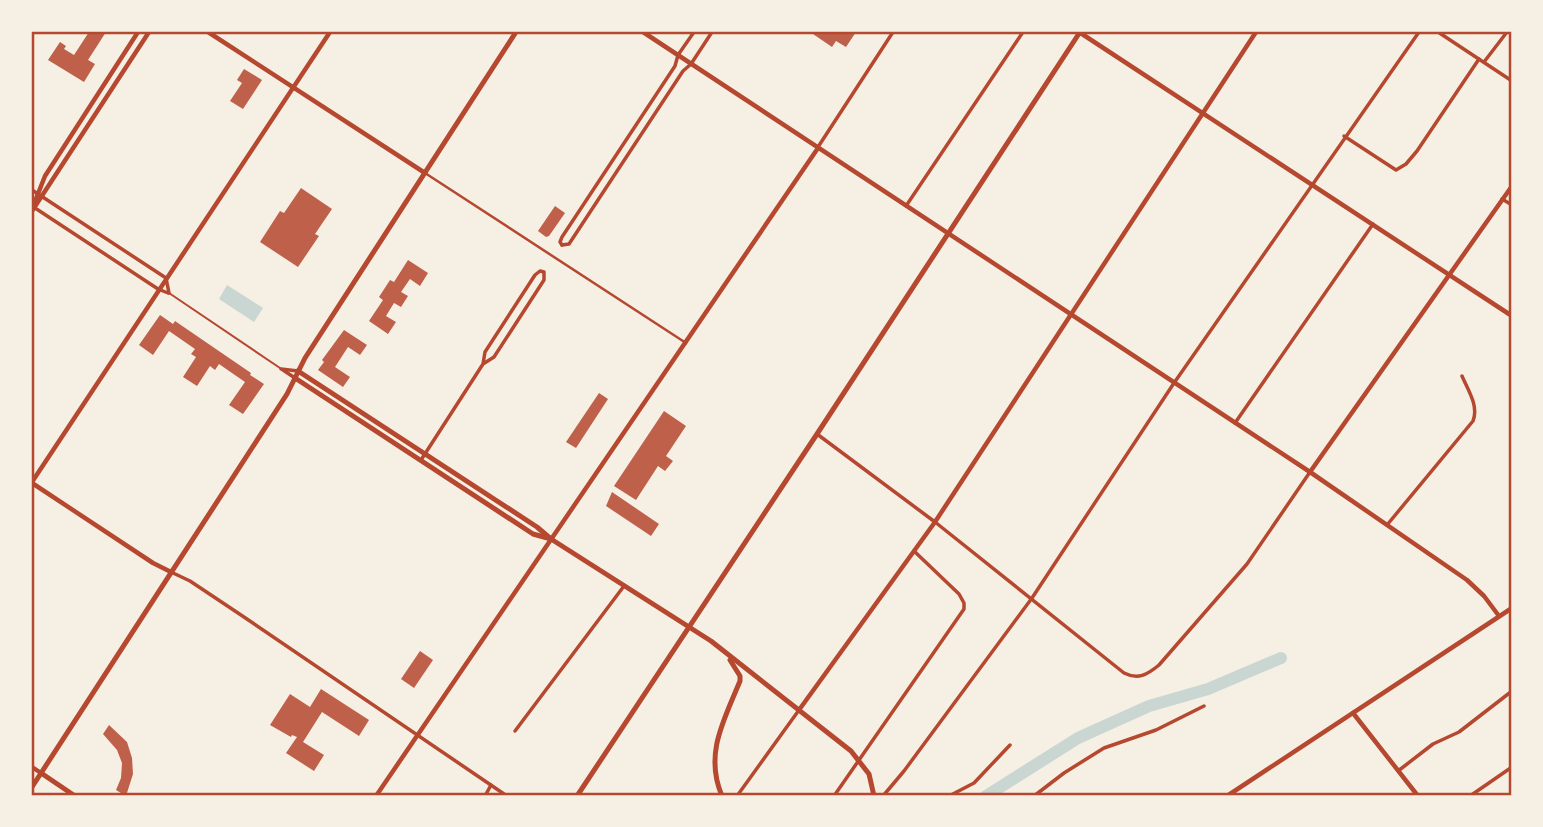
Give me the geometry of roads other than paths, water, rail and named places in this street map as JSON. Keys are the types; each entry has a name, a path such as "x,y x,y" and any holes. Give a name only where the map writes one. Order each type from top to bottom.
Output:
{"main road":[{"path":"32,787 287,394 305,358 516,32"},
{"path":"577,796 1080,32"},
{"path":"298,371 537,527 551,540 724,651 859,759 869,775 874,796"},
{"path":"295,378 533,534 551,540"},
{"path":"722,796 714,768 714,753 740,681 736,667 724,651"},
{"path":"740,681 755,677"},
{"path":"41,773 75,796"}],"street":[{"path":"138,32 45,176 32,208 158,289 169,293"},
{"path":"37,193 149,32"},
{"path":"208,32 686,343"},
{"path":"330,32 32,483 153,563 190,581 221,601 507,796"},
{"path":"643,32 1310,472 1467,579 1499,616"},
{"path":"694,32 561,239 562,245 569,244 682,71 691,64 712,32"},
{"path":"376,796 818,148 893,32"},
{"path":"906,206 1023,32"},
{"path":"1080,32 1511,316"},
{"path":"737,796 935,522 1256,32"},
{"path":"883,796 1032,598 1174,383 1419,32"},
{"path":"1438,32 1511,81"},
{"path":"1484,62 1507,32"},
{"path":"1344,136 1396,170 1406,164 1417,151 1479,59"},
{"path":"817,434 935,522 1124,673 1138,677 1151,672 1159,665 1247,564 1511,186"},
{"path":"594,189 602,194"},
{"path":"37,193 166,278 169,293"},
{"path":"1502,199 1511,205"},
{"path":"1236,423 1373,225"},
{"path":"421,460 483,364 485,352 535,275 540,271 544,272 544,280 494,357 483,364"},
{"path":"281,369 298,371"},
{"path":"281,369 295,378"},
{"path":"1387,525 1473,421 1474,404 1462,376"},
{"path":"834,796 964,609 959,594 914,551"},
{"path":"515,731 624,586"},
{"path":"1227,796 1511,608"},
{"path":"1398,771 1433,744 1459,732 1511,691"},
{"path":"1034,796 1104,748 1156,730 1204,706"},
{"path":"1353,713 1418,796"},
{"path":"949,796 974,783 1010,745"},
{"path":"32,767 41,773"},
{"path":"1470,796 1511,767"},
{"path":"485,796 491,785"}],"lane":[{"path":"169,293 281,369"}],"waterway":[{"path":"986,796 1078,738 1149,706 1208,689 1281,658"}]}
